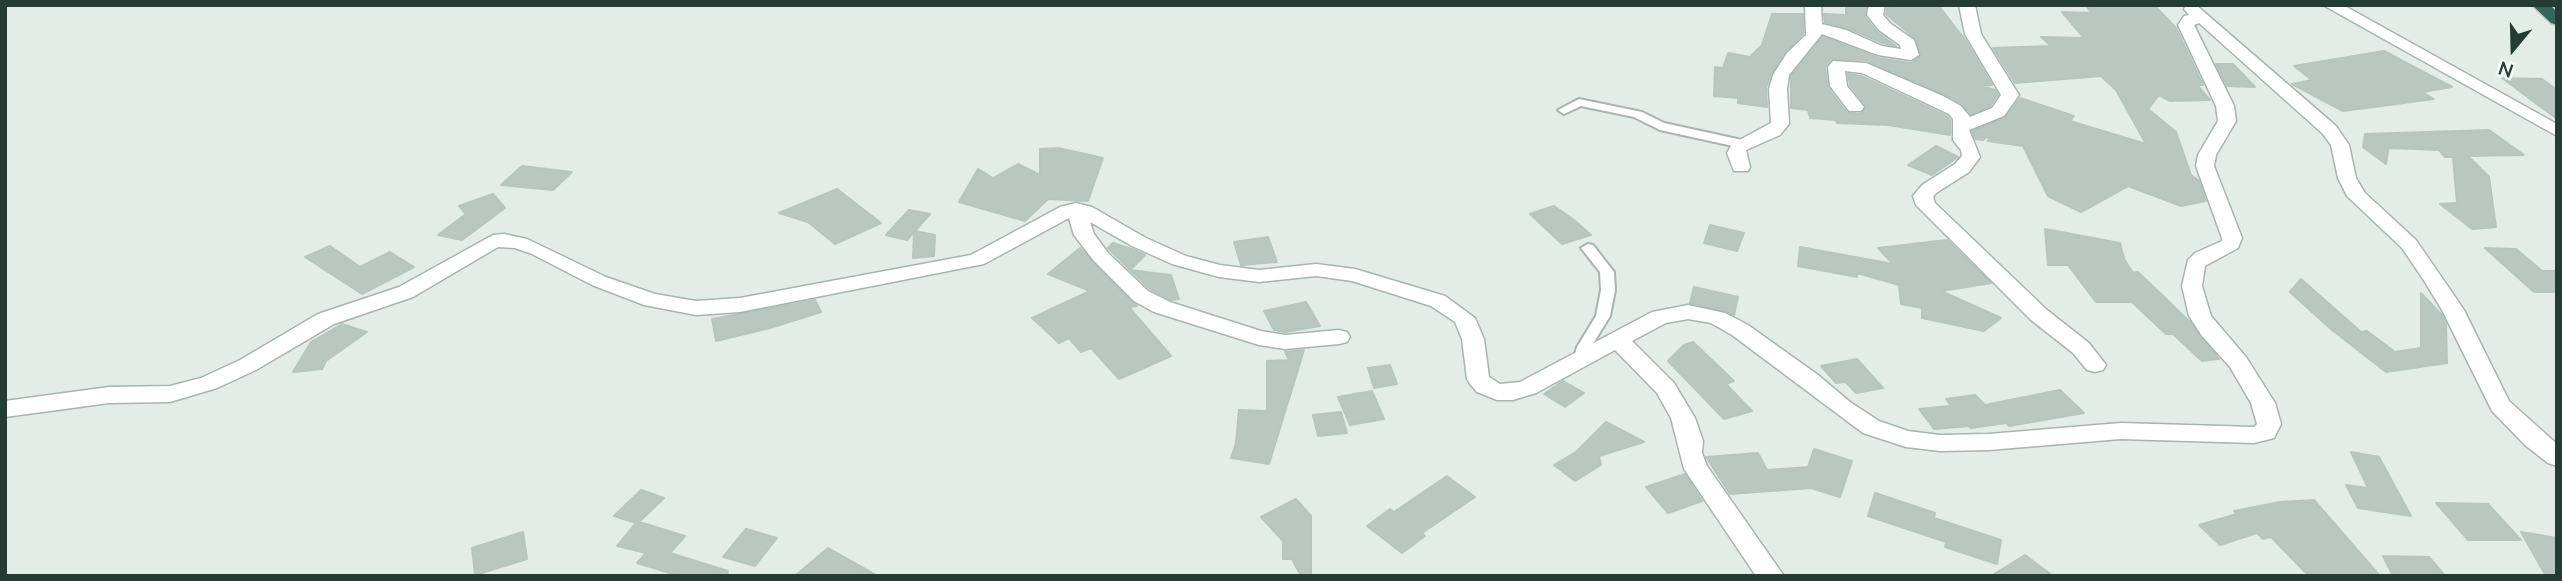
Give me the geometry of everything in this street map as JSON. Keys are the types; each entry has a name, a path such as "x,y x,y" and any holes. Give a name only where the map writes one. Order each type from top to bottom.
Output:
{"highway":[{"path":"2540,5 2557,20"}],"street":[{"path":"1741,167 1736,153 1742,144 1774,131 1780,124 1778,89 1781,75 1793,57 1814,36 1812,5"},
{"path":"1814,27 1840,33 1878,50 1911,55 1908,43 1885,27 1875,15 1877,5"},
{"path":"1963,126 1998,111 2010,95 1973,34 1967,5"},
{"path":"2331,5 2557,131"},
{"path":"5,410 109,395 170,394 209,383 248,365 326,319 407,292 493,241 520,243 599,281 651,300 696,308 740,305 977,260 1067,211 1076,209 1085,211 1139,242 1180,260 1219,271 1259,275 1316,270 1355,275 1438,301 1464,318 1473,339 1478,379 1485,387 1497,392 1528,388 1617,339 1672,313 1688,312 1717,318 1764,346 1842,408 1871,427 1906,439 1952,443 2120,431 2254,435 2266,432 2269,424 2263,402 2238,362 2200,316 2192,286 2195,264 2202,257 2231,244 2232,238 2205,166 2207,155 2227,121 2225,106 2186,25 2194,11 2330,130 2340,145 2347,178 2357,195 2409,243 2434,279 2453,310 2500,405 2533,439 2557,457"},
{"path":"1856,107 1839,86 1836,67 1839,65 1866,68 1955,110 1962,118 1962,140 1970,149 1971,157 1962,168 1928,189 1923,196 1926,205 1999,273 2039,315 2081,348 2095,366"},
{"path":"1076,209 1084,235 1101,257 1141,296 1162,307 1259,338 1285,342 1339,337"},
{"path":"1617,339 1666,388 1684,418 1692,441 1690,453 1696,469 1771,576"}],"lane":[{"path":"1564,110 1579,102 1595,104 1638,114 1660,127 1742,144"},
{"path":"1581,358 1584,346 1603,316 1608,290 1607,272 1588,248"}],"building":[{"path":"1846,5 1866,5 1865,17 1877,32 1896,46 1825,22 1824,14 1846,15"},
{"path":"1888,5 1938,5 1966,41 1992,85 1981,86 1995,90 1998,95 1990,106 1971,114 1962,104 1944,94 1866,60 1831,59 1825,67 1828,88 1847,113 1861,114 1867,107 1850,85 1848,74 1861,76 1947,116 1950,120 1950,135 1888,125 1837,123 1836,120 1810,118 1808,110 1791,108 1791,76 1823,37 1878,58 1911,63 1920,57 1916,39 1886,14"},
{"path":"2086,5 2154,5 2176,28 2203,85 2197,85 2210,100 2170,101 2159,95 2148,109 2176,132 2191,175 2199,181 2206,201 2181,206 2128,186 2081,212 2048,196 2023,146 1988,141 1991,134 1983,140 1975,139 1972,131 2005,118 2020,98 2074,116 2070,121 2146,144 2116,90 2101,76 2015,83 1993,48 2051,46 2041,37 2084,38 2062,12 2091,13"},
{"path":"1772,14 1803,14 1803,34 1785,52 1771,74 1766,88 1767,107 1738,103 1738,98 1714,96 1715,67 1723,68 1728,53 1750,57 1762,45"},
{"path":"2384,51 2452,87 2422,92 2434,99 2343,111 2292,84 2312,80 2294,66"},
{"path":"2216,64 2233,64 2255,87 2227,86"},
{"path":"2502,78 2542,79 2557,90 2557,119"},
{"path":"2489,130 2524,155 2468,156 2489,177 2496,227 2472,229 2440,204 2457,203 2453,157 2445,157 2439,150 2389,148 2389,145 2386,164 2363,147 2365,134"},
{"path":"1936,146 1958,157 1932,175 1908,165"},
{"path":"1058,148 1103,158 1088,201 1048,199 1025,221 959,202 978,169 993,178 1018,164 1040,175 1040,149"},
{"path":"522,166 572,172 553,190 501,185"},
{"path":"837,189 881,223 835,244 808,222 779,213"},
{"path":"493,194 505,208 462,240 438,235 466,214 459,206"},
{"path":"1554,206 1591,235 1562,244 1530,214"},
{"path":"909,210 930,214 915,231 935,235 934,256 913,258 914,232 907,240 886,235"},
{"path":"1710,225 1744,233 1737,251 1704,243"},
{"path":"2045,229 2120,243 2124,259 2133,273 2138,272 2190,322 2219,359 2202,361 2173,334 2166,334 2132,302 2096,302 2068,265 2048,265"},
{"path":"1268,237 1277,262 1241,265 1234,242"},
{"path":"1947,240 1991,283 1941,291 2001,318 1984,331 1922,318 1922,308 1901,304 1899,285 1857,273 1857,277 1798,266 1800,247 1893,264 1878,248"},
{"path":"1113,243 1145,255 1130,270 1108,248"},
{"path":"330,246 360,267 390,252 414,267 362,294 305,257"},
{"path":"1080,248 1137,306 1129,307 1171,356 1119,379 1091,348 1081,352 1069,338 1059,343 1032,318 1090,291 1048,274"},
{"path":"2485,248 2516,249 2542,271 2557,271 2557,292 2534,292"},
{"path":"1130,270 1171,275 1179,299 1171,300 1150,289"},
{"path":"2301,279 2361,332 2367,331 2395,352 2421,348 2421,293 2442,315 2446,324 2447,363 2386,372 2332,330 2290,292"},
{"path":"1694,287 1738,297 1734,315 1690,303"},
{"path":"815,300 821,312 716,341 712,319"},
{"path":"1306,302 1320,326 1285,332 1274,330 1264,311"},
{"path":"342,324 367,332 326,361 322,369 293,372 311,342"},
{"path":"1693,342 1734,381 1726,384 1752,411 1724,419 1668,361 1684,345"},
{"path":"1304,350 1269,464 1231,458 1236,443 1239,410 1267,411 1267,361 1289,360 1285,352"},
{"path":"1857,359 1883,388 1856,393 1846,382 1836,383 1821,366"},
{"path":"1390,365 1397,384 1374,388 1368,368"},
{"path":"1563,381 1584,393 1565,407 1544,394"},
{"path":"2060,390 2084,413 2009,426 2006,423 1934,429 1919,409 1951,406 1946,399 1975,395 1985,405"},
{"path":"1372,391 1384,419 1350,425 1338,397"},
{"path":"1341,412 1347,433 1318,436 1313,415"},
{"path":"1606,422 1644,442 1599,456 1601,465 1575,481 1554,465 1576,452"},
{"path":"1814,449 1852,461 1840,497 1811,488 1730,494 1706,457 1758,453 1767,470 1808,467"},
{"path":"2351,452 2379,457 2411,516 2358,508 2346,485 2368,488"},
{"path":"1685,474 1702,501 1668,513 1646,487"},
{"path":"1447,476 1475,497 1422,533 1425,536 1402,553 1367,526 1390,509 1394,512"},
{"path":"641,490 664,498 639,522 685,536 670,553 728,571 727,576 680,576 637,563 646,553 617,546 636,523 614,516"},
{"path":"1875,493 1935,513 1934,518 2001,540 1997,564 1945,547 1946,542 1868,516"},
{"path":"1296,499 1311,516 1311,576 1301,576 1292,559 1283,559 1283,541 1261,517"},
{"path":"2314,500 2380,576 2309,576 2271,537 2263,539 2257,533 2220,545 2199,525 2237,514 2234,511 2280,502"},
{"path":"2436,503 2488,504 2521,540 2468,540"},
{"path":"746,529 777,538 755,566 723,557"},
{"path":"523,532 527,559 475,575 472,548"},
{"path":"2521,532 2557,538 2557,576 2546,576"},
{"path":"828,548 878,576 795,576"},
{"path":"2025,555 2053,576 1991,576"},
{"path":"2383,556 2429,557 2445,576 2393,576"}]}
